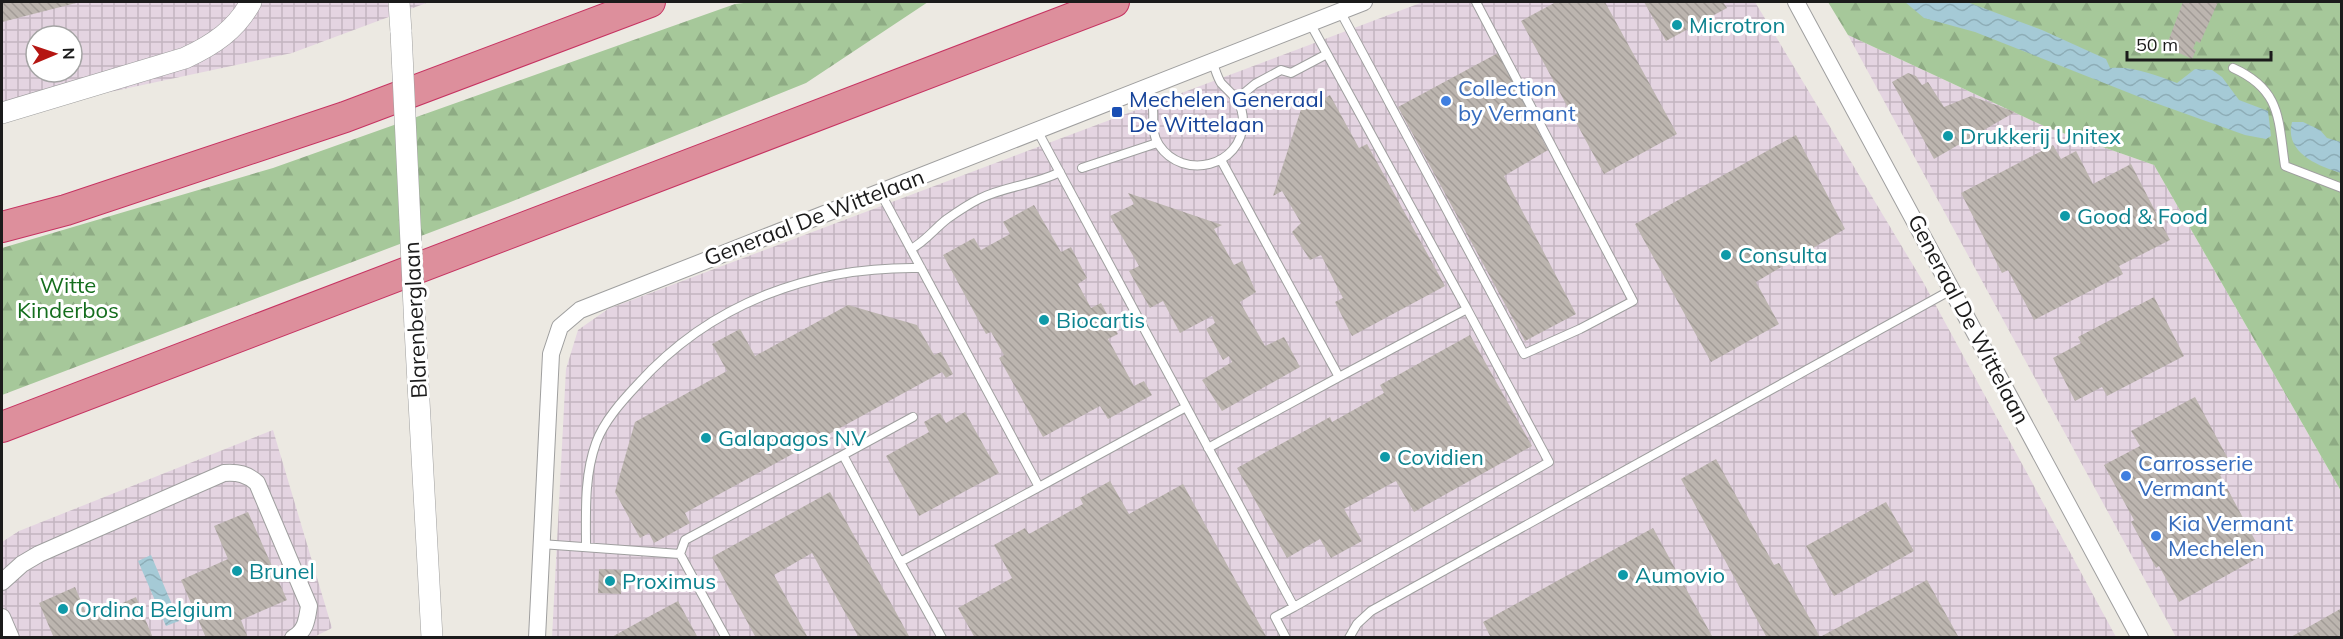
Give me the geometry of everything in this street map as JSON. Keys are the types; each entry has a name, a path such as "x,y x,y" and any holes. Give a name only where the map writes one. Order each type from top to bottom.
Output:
{"highway":[{"path":"2,227 66,210 345,117 650,2"},
{"path":"2,427 1114,2"}],"street":[{"path":"2,113 175,61 211,46 230,31 251,2"},
{"name":"Blarenberglaan","path":"399,2 432,638"},
{"name":"Generaal De Wittelaan","path":"537,638 550,354 560,327 580,310 1364,2"},
{"name":"Generaal De Wittelaan","path":"1796,2 2140,638"},
{"path":"2,582 22,564 39,554 224,473 236,472 249,476 257,483 309,606 307,623 299,635 293,638"},
{"path":"2,617 10,638"}],"lane":[{"path":"1340,11 1524,354 1580,329 1633,301 1476,2"},
{"path":"1286,638 1275,617 1549,462 1310,23"},
{"path":"1237,99 1255,84 1281,70 1291,73 1327,54"},
{"path":"1145,88 1154,108 1152,120 1157,143 1174,160 1185,165 1197,166 1221,160 1237,144 1243,121 1237,99 1221,82 1212,61"},
{"path":"2233,68 2252,78 2271,97 2277,112 2285,166 2342,188"},
{"path":"1037,130 1294,607"},
{"path":"1082,168 1157,143"},
{"path":"1221,160 1339,377"},
{"path":"911,249 923,243 947,219 979,199 1060,172"},
{"path":"880,192 1039,487"},
{"path":"586,547 589,468 597,441 611,416 629,394 669,353 715,320 742,305 780,289 830,275 860,270 921,268"},
{"path":"1349,638 1357,624 1371,611 1953,289"},
{"path":"1208,448 1467,309"},
{"path":"900,562 1186,407"},
{"path":"726,638 680,554 685,540 913,417"},
{"path":"843,455 942,638"},
{"path":"541,544 680,554"}],"shaded area":[{"path":"2,2 429,2 292,53 2,115"},
{"path":"1423,2 1755,2 1922,280 2116,637 552,638 566,369 578,330 608,309"},
{"path":"1848,35 2046,127 2154,165 2341,491 2341,637 2176,637"},
{"path":"273,430 332,628 312,638 2,638 2,542 19,531"}],"green space":[{"name":"Witte Kinderbos","path":"752,2 928,2 806,83 513,201 2,395 2,248 273,168 735,4"},
{"path":"1828,2 2341,2 2341,491 2154,165 2046,127 1848,35"}],"water":[{"path":"1905,2 1967,2 2042,30 2106,59 2110,68 2136,70 2177,83 2195,69 2212,70 2222,77 2239,100 2268,111 2271,136 2266,139 2245,135 2147,100 1975,32 1924,18"},
{"path":"2292,122 2303,122 2320,130 2327,138 2341,142 2341,173 2304,156 2293,142"},
{"path":"151,555 179,621 166,626 138,561"}],"building":[{"path":"2,2 80,2 2,22"},
{"path":"1556,2 1605,2 1677,134 1604,174 1521,21"},
{"name":"Microtron","path":"1644,2 1723,2 1727,8 1666,41"},
{"path":"2183,2 2218,2 2200,43 2196,41 2193,49 2196,50 2192,59 2166,47"},
{"path":"1498,53 1548,150 1504,176 1576,314 1525,341 1398,107"},
{"name":"Drukkerij Unitex","path":"1908,73 1916,76 1922,85 1928,82 1944,107 1971,96 2015,112 1934,159 1892,82"},
{"path":"1330,95 1359,148 1367,144 1445,286 1352,336 1335,302 1343,298 1321,255 1310,260 1292,232 1301,223 1282,191 1273,196 1305,97 1309,108"},
{"name":"Consulta","path":"1796,135 1845,229 1756,282 1779,324 1711,362 1635,224"},
{"name":"Good & Food","path":"2053,145 2061,159 2076,151 2093,184 2131,164 2170,240 2119,266 2123,274 2034,320 2008,270 2002,273 1961,193"},
{"path":"1128,193 1222,225 1214,229 1234,265 1242,261 1256,292 1240,302 1265,346 1284,337 1300,367 1222,411 1202,380 1232,362 1229,356 1223,360 1206,329 1215,323 1212,316 1180,333 1163,301 1150,308 1129,271 1139,266 1110,216 1134,204"},
{"name":"Biocartis","path":"1034,205 1061,252 1071,247 1087,278 1078,284 1091,308 1101,303 1118,334 1108,339 1134,386 1144,381 1152,395 1108,419 1100,406 1043,437 999,358 1004,355 991,332 986,334 943,255 974,238 981,250 1010,234 1003,222"},
{"path":"2154,297 2184,356 2107,396 2102,387 2075,401 2053,358 2081,343 2078,337"},
{"path":"848,305 917,325 934,355 941,352 953,374 946,378 942,372 685,513 690,523 654,543 649,533 640,538 615,492 635,422 727,371 712,344 740,329 755,356"},
{"name":"Covidien","path":"1470,335 1532,446 1414,512 1396,481 1344,509 1362,541 1331,558 1320,539 1287,558 1237,468 1330,417 1332,422 1384,393 1380,385"},
{"path":"2195,397 2233,468 2220,475 2263,555 2179,602 2159,566 2156,568 2131,522 2134,520 2104,465 2140,446 2131,431"},
{"path":"965,412 999,473 919,516 886,456 929,432 924,422 940,413 946,423"},
{"name":"Aumovio","path":"1716,459 1774,565 1779,563 1820,637 1927,580 1959,638 1767,638 1681,479"},
{"path":"1110,481 1129,514 1183,484 1267,638 975,638 958,608 1012,578 994,545 1025,528 1029,534 1083,504 1080,498"},
{"path":"830,492 910,638 859,638 812,553 774,575 808,638 756,638 712,557"},
{"path":"1886,502 1914,551 1834,596 1806,546"},
{"name":"Brunel","path":"248,512 287,600 241,620 248,638 206,638 181,580 228,559 214,526"},
{"name":"Aumovio","path":"1653,528 1713,638 1491,638 1483,622"},
{"name":"Proximus","path":"599,569 623,570 621,594 598,593"},
{"name":"Ordina Belgium","path":"75,587 88,618 136,597 153,638 54,638 39,603"},
{"path":"678,601 698,638 610,638 637,623"},
{"path":"2342,608 2342,638 2289,638"}],"place":[{"name":"Microtron","path":"1677,25"},
{"name":"Collection by Vermant","path":"1446,101"},
{"name":"Mechelen Generaal De Wittelaan","path":"1117,112"},
{"name":"Drukkerij Unitex","path":"1948,136"},
{"name":"Good & Food","path":"2065,216"},
{"name":"Consulta","path":"1726,255"},
{"name":"Biocartis","path":"1044,320"},
{"name":"Galapagos NV","path":"706,438"},
{"name":"Covidien","path":"1385,457"},
{"name":"Carrosserie Vermant","path":"2126,476"},
{"name":"Kia Vermant Mechelen","path":"2156,536"},
{"name":"Brunel","path":"237,571"},
{"name":"Aumovio","path":"1623,575"},
{"name":"Proximus","path":"610,581"},
{"name":"Ordina Belgium","path":"63,609"}]}
